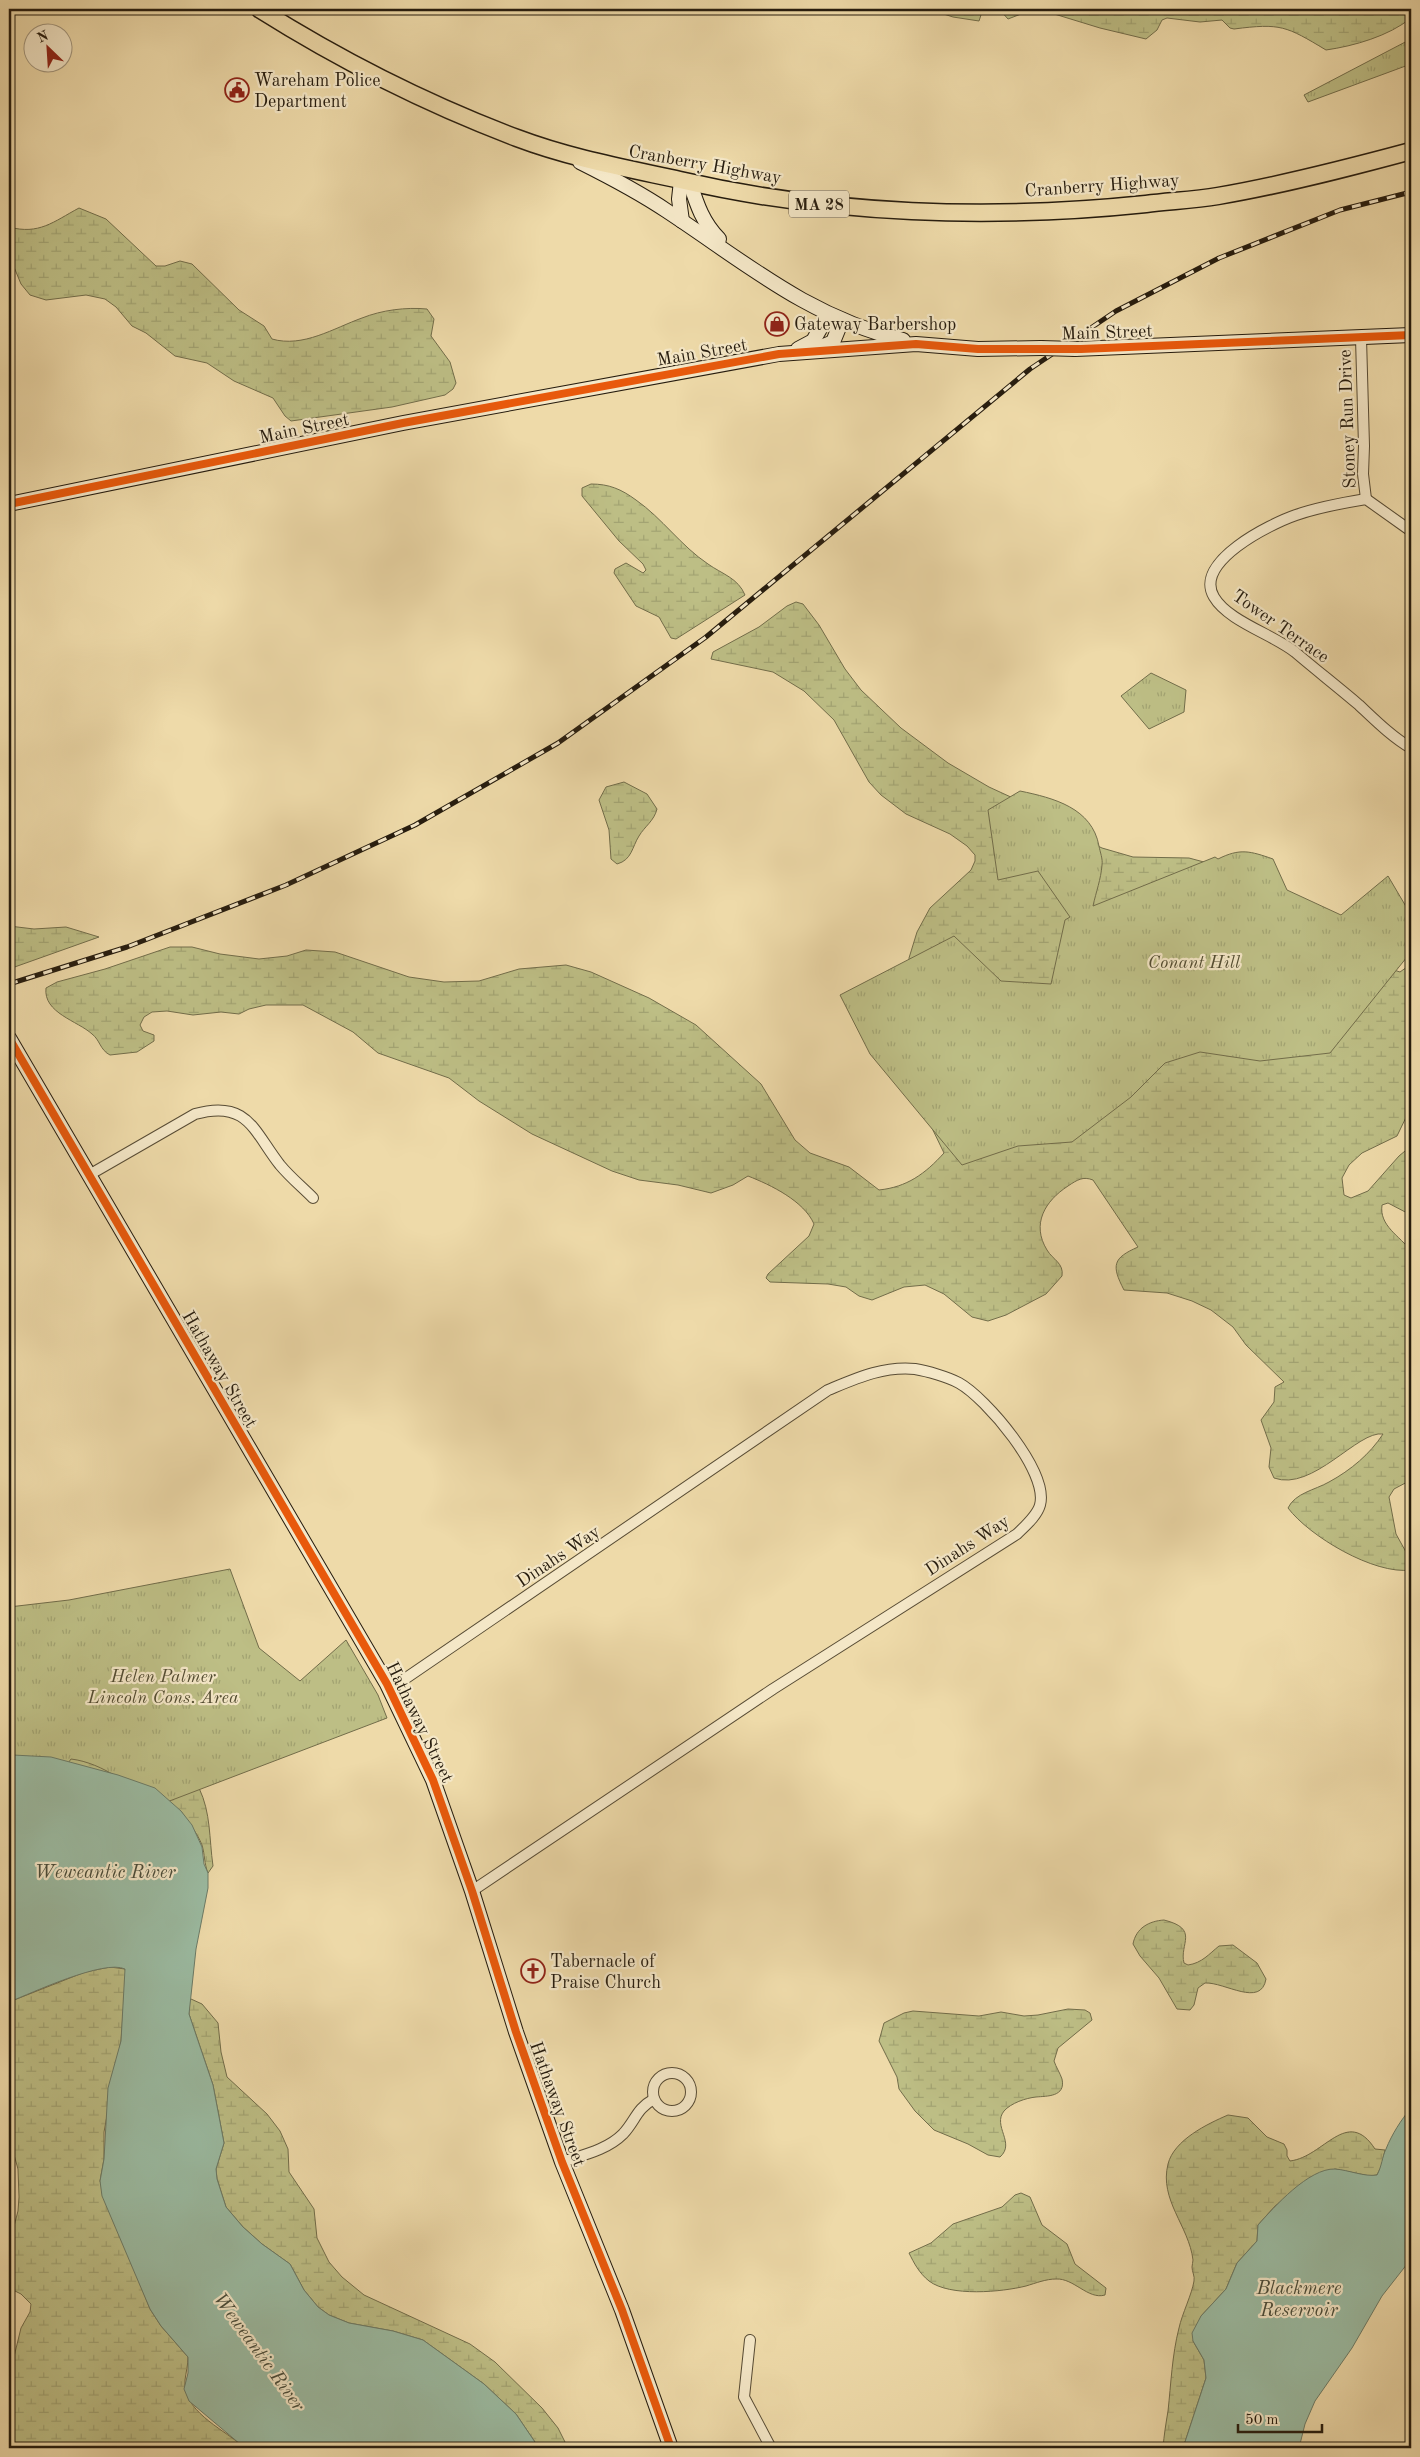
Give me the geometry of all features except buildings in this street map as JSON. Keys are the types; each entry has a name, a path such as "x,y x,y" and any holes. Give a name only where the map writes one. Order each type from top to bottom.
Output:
{"main road":[{"name":"Cranberry Highway","path":"259,9 413,94 518,138 605,166 686,182 829,205 950,213 1086,210 1217,196 1411,151"},
{"path":"553,149 619,181 682,221 776,286 828,315 885,336 916,344"},
{"path":"682,221 679,199 686,182"},
{"path":"686,182 707,228 738,260"},
{"name":"Main Street","path":"793,352 813,341 828,315"},
{"path":"816,350 833,342 842,320"},
{"name":"Main Street","path":"9,504 403,423 662,374 793,352 916,344 978,349 1075,349 1411,336"},
{"name":"Hathaway Street","path":"9,1038 390,1689 433,1780 472,1891 516,2032 562,2162 622,2310 670,2448"}],"street":[{"name":"Stoney Run Drive","path":"1361,338 1363,474 1366,499"},
{"path":"1366,499 1411,531"},
{"name":"Tower Terrace","path":"1366,499 1309,511 1268,526 1220,562 1212,571 1210,584 1213,596 1222,607 1284,644 1411,748"},
{"path":"89,1175 196,1114 208,1111 223,1111 238,1115 249,1122 258,1131 280,1164 313,1198"},
{"name":"Dinahs Way","path":"390,1689 539,1590 828,1390 863,1375 886,1370 916,1369 958,1382 996,1414 1026,1456 1039,1485 1040,1506 1017,1534 773,1689 472,1891"},
{"path":"562,2162 611,2144 625,2132 637,2111 654,2098"},
{"path":"750,2340 744,2397 771,2448"}],"green space":[{"path":"928,9 983,9 979,21 953,17"},
{"path":"999,9 1034,9 1008,19"},
{"path":"1038,9 1411,9 1411,18 1382,35 1348,46 1326,50 1283,28 1263,26 1234,29 1230,28 1222,20 1200,22 1167,18 1162,20 1157,30 1146,39 1100,28"},
{"path":"1411,39 1411,64 1308,102 1304,95"},
{"path":"79,208 106,219 156,266 165,266 180,261 192,264 239,310 264,326 272,339 295,341 307,339 386,311 427,309 434,319 431,336 450,362 456,383 453,389 445,395 392,407 291,421 285,416 273,398 234,381 207,363 175,356 146,333 132,326 116,307 105,299 86,295 46,300 30,295 21,284 9,255 9,227 29,229 46,226"},
{"path":"591,484 615,488 636,500 698,557 734,580 745,595 676,639 671,638 659,617 636,606 614,573 615,569 626,563 643,573 646,570 643,564 619,541 582,496 582,488"},
{"path":"796,602 803,604 819,625 845,669 861,690 901,728 948,763 989,787 1039,810 1079,837 1102,848 1133,857 1189,858 1230,869 1385,967 1400,972 1407,967 1411,956 1411,1107 1397,1136 1362,1153 1349,1165 1342,1178 1344,1195 1351,1198 1368,1191 1399,1156 1411,1146 1411,1215 1388,1203 1382,1205 1382,1212 1387,1225 1411,1251 1411,1480 1394,1489 1389,1497 1396,1534 1411,1561 1411,1570 1396,1570 1361,1560 1326,1541 1298,1519 1288,1508 1300,1495 1329,1482 1352,1467 1366,1455 1383,1434 1373,1435 1361,1441 1319,1469 1304,1476 1289,1480 1274,1478 1269,1467 1271,1448 1261,1420 1274,1402 1275,1387 1284,1382 1246,1345 1233,1327 1211,1310 1192,1301 1167,1293 1124,1290 1117,1274 1117,1263 1123,1255 1138,1247 1093,1180 1080,1179 1068,1186 1053,1199 1043,1214 1040,1231 1042,1240 1049,1253 1060,1265 1062,1276 1046,1294 1006,1315 988,1321 972,1317 944,1294 925,1285 904,1287 872,1300 859,1296 846,1287 828,1284 770,1282 766,1278 768,1274 809,1236 814,1224 803,1208 776,1189 748,1176 733,1185 711,1193 678,1185 639,1180 612,1171 532,1134 479,1101 449,1078 378,1053 353,1032 303,1005 266,1005 249,1009 239,1014 221,1012 193,1015 167,1011 152,1012 144,1017 140,1025 143,1031 154,1035 154,1041 137,1052 110,1055 92,1034 50,1004 46,988 57,982 105,969 170,947 192,947 220,954 259,959 287,956 306,950 335,952 409,977 444,982 479,981 519,969 566,965 591,972 649,998 696,1025 761,1084 795,1140 810,1153 849,1167 879,1190 907,1183 930,1167 944,1153 916,1095 909,958 917,932 930,908 971,870 975,861 975,855 967,846 950,834 906,814 881,795 869,782 834,720 804,691 773,672 711,659 713,652 759,627 787,606"},
{"path":"1151,673 1186,690 1184,712 1149,729 1121,696"},
{"path":"624,782 647,794 657,809 652,820 639,836 629,856 617,864 611,859 609,830 599,800 606,787"},
{"name":"Conant Hill","path":"1020,791 1046,797 1070,807 1088,822 1095,833 1102,860 1101,875 1093,906 1215,857 1218,859 1233,853 1245,852 1273,859 1287,890 1341,915 1388,876 1411,915 1411,952 1330,1053 1260,1061 1200,1052 1165,1063 1131,1097 1072,1142 1018,1146 962,1165 870,1054 840,995 954,936 1001,981 1051,984 1065,920 1070,917 1038,871 998,880 988,810"},
{"path":"9,926 34,929 66,927 99,937 9,969"},
{"name":"Helen Palmer Lincoln Cons. Area","path":"230,1569 259,1648 300,1681 346,1640 378,1695 387,1718 159,1805 95,1765 71,1759 9,1843 9,1607 69,1600"},
{"path":"9,1700 199,1788 206,1807 209,1826 213,1866 208,1873 202,1845 181,1811 52,1757"},
{"path":"1164,1920 1182,1928 1185,1933 1184,1963 1188,1965 1193,1964 1205,1958 1219,1946 1233,1945 1257,1963 1266,1979 1263,1987 1257,1992 1250,1993 1205,1983 1198,1988 1194,2005 1190,2010 1177,2009 1159,1978 1140,1956 1133,1944 1137,1934 1144,1926"},
{"path":"110,1967 125,1969 126,1974 121,2041 104,2132 104,2159 100,2181 150,2309 161,2326 188,2357 185,2380 186,2391 190,2400 196,2409 213,2425 240,2444 237,2447 226,2445 219,2448 14,2448 13,2446 12,2365 21,2328 30,2312 31,2304 21,2294 9,2288 9,2245 18,2211 19,2197 18,2169 9,2137 9,2002 85,1972"},
{"path":"191,1999 202,2004 218,2023 221,2052 227,2077 267,2114 280,2131 288,2149 289,2172 314,2209 317,2238 329,2262 342,2277 364,2295 470,2344 495,2362 542,2408 558,2428 568,2448 539,2448 516,2414 484,2384 423,2340 393,2331 349,2323 329,2315 318,2307 304,2290 290,2264 262,2244 243,2227 226,2207 217,2179 216,2169 224,2143 213,2085 189,2014 189,2001"},
{"path":"1068,2009 1085,2010 1090,2013 1092,2020 1058,2048 1054,2061 1062,2079 1061,2089 1055,2094 1019,2101 1004,2111 1001,2123 1006,2146 1000,2157 988,2155 968,2144 934,2130 915,2111 899,2089 897,2077 879,2041 884,2023 904,2013 913,2011 979,2016 1001,2012 1024,2016"},
{"path":"1228,2115 1248,2118 1267,2137 1284,2144 1290,2161 1302,2158 1335,2137 1345,2133 1355,2132 1365,2137 1375,2149 1385,2150 1382,2165 1377,2175 1370,2176 1335,2169 1309,2179 1275,2206 1258,2225 1257,2241 1237,2263 1226,2289 1201,2316 1193,2341 1204,2360 1206,2378 1183,2448 1163,2448 1173,2359 1180,2322 1194,2279 1190,2248 1168,2189 1166,2177 1168,2164 1171,2155 1184,2140 1201,2128"},
{"path":"1021,2193 1030,2197 1042,2225 1067,2244 1075,2264 1106,2288 1105,2295 1099,2296 1069,2282 1056,2279 1004,2290 976,2292 938,2286 925,2278 909,2253 931,2243 953,2224 1002,2207 1015,2195"}],"water":[{"name":"Weweantic River","path":"9,1752 13,1755 51,1757 118,1775 155,1788 181,1811 192,1825 202,1847 204,1864 208,1873 208,1888 196,1949 189,2014 213,2085 224,2143 216,2169 217,2179 226,2207 243,2227 262,2244 290,2264 304,2290 318,2307 329,2315 349,2323 393,2331 423,2340 484,2384 516,2414 539,2448 219,2448 226,2445 237,2447 240,2444 189,2401 184,2389 188,2373 188,2357 161,2326 150,2309 102,2196 100,2181 104,2159 108,2088 121,2041 125,1969 115,1967 85,1973 9,2002"},
{"name":"Blackmere Reservoir","path":"1411,2108 1411,2259 1382,2296 1352,2348 1315,2401 1305,2424 1299,2448 1183,2448 1206,2378 1204,2360 1193,2341 1192,2333 1201,2316 1226,2289 1237,2263 1257,2241 1258,2225 1293,2190 1314,2175 1325,2170 1335,2169 1377,2175 1391,2138"}],"railway":[{"path":"9,984 127,947 286,885 415,825 558,743 706,637 1030,369 1116,311 1219,258 1340,210 1411,192"}],"cycle path":[{"path":"9,504 403,423 779,354 916,344 978,349 1081,349 1411,335"},
{"path":"9,1038 387,1684 433,1780 472,1891 516,2032 562,2162 622,2310 671,2448"}],"place":[{"name":"Wareham Police Department","path":"237,90"},
{"name":"Gateway Barbershop","path":"777,324"},
{"name":"Tabernacle of Praise Church","path":"533,1971"}]}
